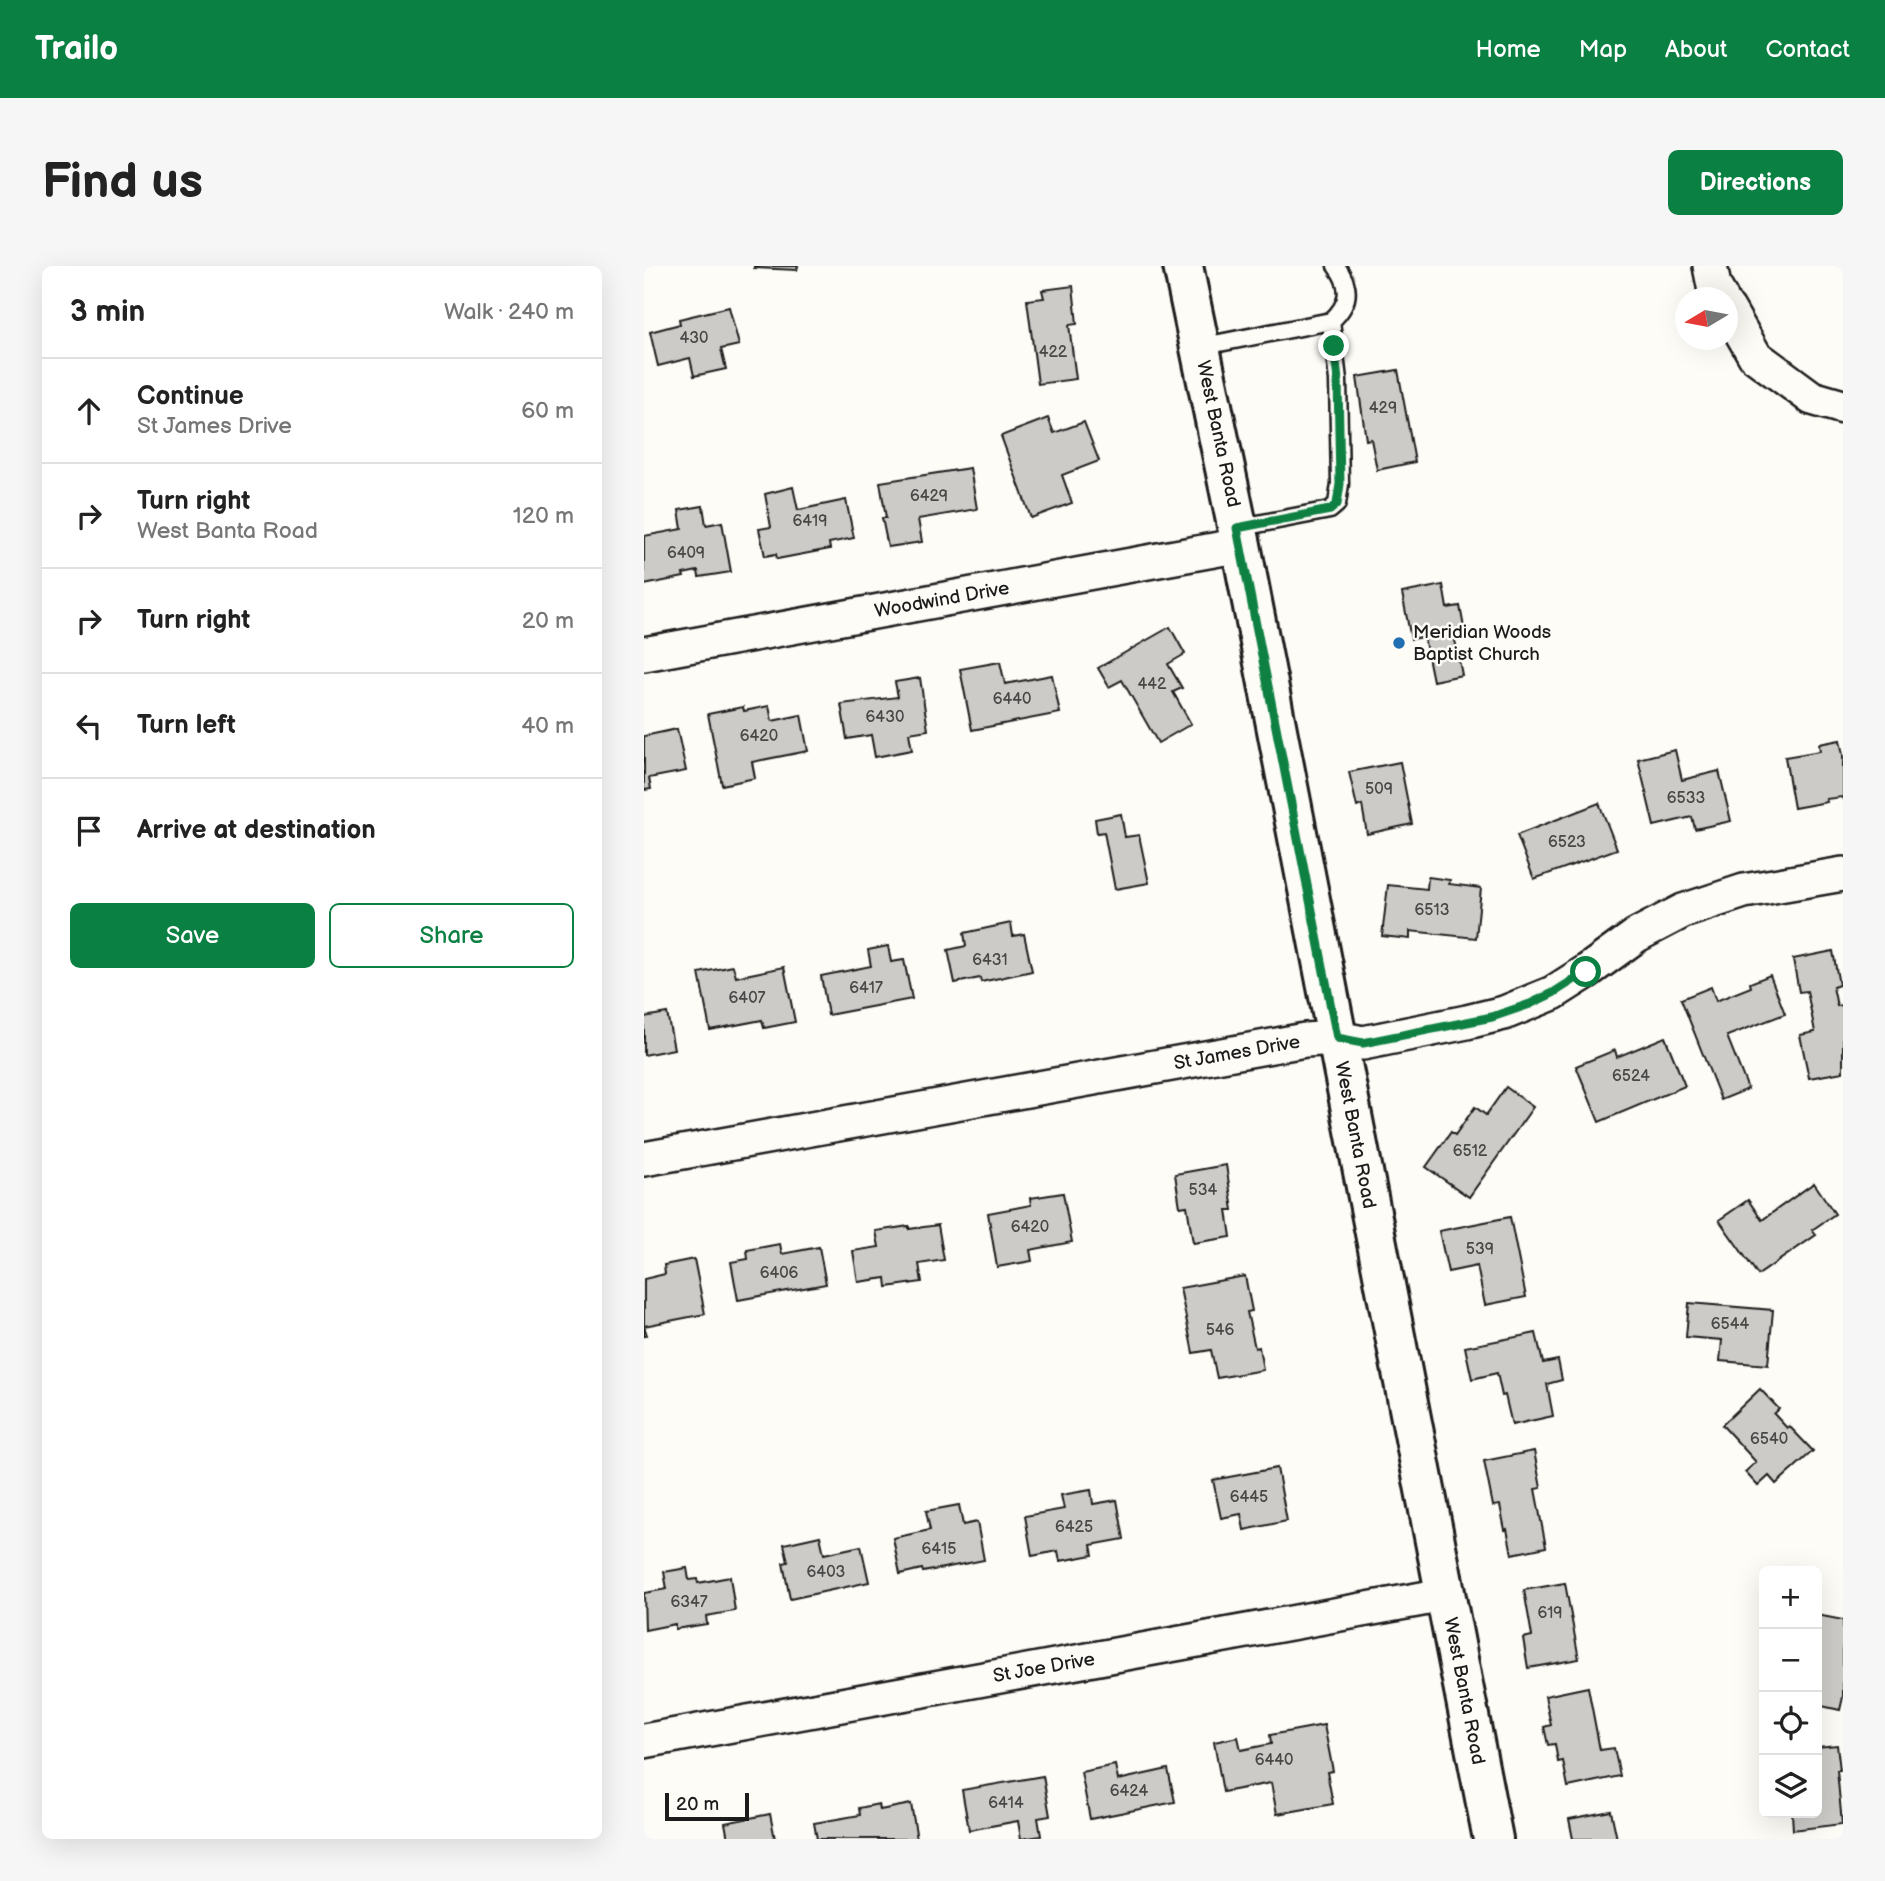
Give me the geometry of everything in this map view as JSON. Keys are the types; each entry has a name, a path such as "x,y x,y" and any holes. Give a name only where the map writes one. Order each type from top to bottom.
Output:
{"street":[{"name":"West Banta Road","path":"1183,266 1239,537 1493,1839"},
{"path":"1710,266 1715,287"},
{"path":"1738,327 1755,356 1812,398 1843,407"},
{"name":"Woodwind Drive","path":"644,654 1239,537"},
{"name":"St James Drive","path":"644,1159 1305,1040 1337,1038 1363,1043 1467,1022 1511,1011 1553,993 1637,935 1683,911 1744,891 1843,874"},
{"name":"St Joe Drive","path":"644,1741 1444,1595"}],"lane":[{"path":"1199,347 1331,321 1341,312 1348,294 1343,275 1336,266"},
{"path":"1239,537 1330,510 1337,504 1340,484 1338,380 1331,321"}],"building":[{"path":"754,266 798,266 797,270"},
{"path":"1073,286 1077,324 1069,325 1076,379 1038,384 1027,300 1044,298 1042,290"},
{"path":"729,307 739,345 721,349 726,369 694,376 690,358 658,366 650,332 680,324 679,319"},
{"path":"1398,370 1415,462 1377,470 1371,439 1366,440 1357,377"},
{"path":"1048,418 1054,433 1084,422 1099,461 1062,475 1072,503 1031,518 1001,436"},
{"path":"970,468 977,509 918,519 922,542 888,547 882,518 886,518 880,482"},
{"path":"793,487 798,510 846,500 854,538 829,543 830,549 777,559 776,554 765,556 759,529 771,527 765,494"},
{"path":"703,506 706,525 722,522 731,572 699,577 698,571 683,574 684,577 644,585 644,536 682,529 679,510"},
{"path":"1443,585 1447,608 1460,606 1465,633 1454,635 1462,675 1433,681 1424,637 1411,639 1402,593"},
{"path":"1170,627 1185,654 1168,664 1182,688 1173,692 1191,724 1158,743 1122,680 1109,687 1098,668"},
{"path":"1000,662 1005,684 1052,675 1060,713 972,730 960,669"},
{"path":"920,678 928,730 909,733 912,750 875,757 871,735 847,739 841,704 898,697 895,682"},
{"path":"769,706 772,721 801,715 808,751 752,762 755,778 722,785 708,714 743,707 744,711"},
{"path":"677,729 686,771 649,778 651,789 644,790 644,736"},
{"path":"1840,740 1843,755 1843,800 1842,797 1826,799 1827,802 1794,808 1785,757 1820,751 1819,744"},
{"path":"1675,750 1682,780 1719,771 1731,821 1695,829 1692,817 1654,826 1638,759"},
{"path":"1400,762 1412,824 1367,834 1362,805 1357,807 1349,772"},
{"path":"1599,803 1617,849 1534,879 1517,835"},
{"path":"1121,814 1125,837 1139,835 1149,883 1115,889 1104,832 1097,833 1095,819"},
{"path":"1428,877 1450,880 1449,884 1481,888 1476,938 1410,931 1410,939 1382,936 1388,885 1427,889"},
{"path":"1011,923 1013,936 1024,934 1032,971 981,982 980,978 955,983 948,950 966,946 964,933"},
{"path":"888,946 891,962 904,960 912,999 828,1015 821,976 871,966 868,950"},
{"path":"1833,951 1839,985 1833,987 1837,1006 1843,1005 1843,1072 1809,1078 1800,1035 1815,1032 1807,991 1799,992 1793,959"},
{"path":"733,966 736,977 784,967 795,1022 764,1028 762,1020 710,1030 699,973"},
{"path":"1770,975 1785,1014 1727,1036 1748,1089 1721,1100 1681,999 1711,987 1716,1001 1751,987 1750,983"},
{"path":"667,1013 674,1049 644,1055 644,1017"},
{"path":"1665,1037 1685,1086 1599,1122 1576,1066 1615,1050 1617,1057"},
{"path":"1506,1087 1533,1107 1469,1197 1426,1167 1451,1132 1455,1135 1475,1107 1486,1115"},
{"path":"1226,1165 1233,1210 1227,1210 1231,1237 1193,1243 1187,1206 1180,1207 1175,1174"},
{"path":"1814,1183 1835,1214 1812,1230 1816,1235 1758,1275 1719,1220 1748,1200 1762,1220"},
{"path":"1063,1193 1072,1242 1030,1250 1032,1261 997,1267 988,1213 1031,1205 1030,1198"},
{"path":"1510,1217 1526,1297 1485,1305 1477,1266 1448,1272 1439,1231"},
{"path":"938,1225 944,1260 919,1264 922,1282 887,1287 886,1278 858,1282 853,1251 879,1247 876,1231"},
{"path":"780,1244 782,1254 819,1247 826,1284 738,1300 731,1262 748,1259 747,1250"},
{"path":"694,1259 705,1314 644,1326 644,1279 665,1274 664,1265"},
{"path":"1245,1276 1252,1311 1247,1312 1255,1348 1259,1347 1263,1370 1217,1378 1211,1350 1193,1353 1180,1288"},
{"path":"1689,1303 1773,1310 1768,1365 1720,1361 1722,1340 1686,1337"},
{"path":"1536,1333 1543,1363 1558,1360 1562,1380 1547,1384 1553,1416 1512,1425 1497,1373 1472,1379 1465,1347"},
{"path":"1760,1389 1779,1409 1774,1414 1813,1451 1776,1484 1769,1476 1758,1486 1745,1472 1756,1462 1722,1425"},
{"path":"1534,1451 1541,1488 1535,1489 1546,1547 1512,1554 1500,1505 1493,1506 1484,1461"},
{"path":"1277,1468 1287,1521 1244,1530 1241,1514 1221,1518 1213,1480"},
{"path":"1091,1490 1093,1504 1117,1500 1124,1539 1091,1545 1093,1555 1060,1561 1058,1551 1032,1556 1025,1516 1064,1509 1061,1495"},
{"path":"959,1505 963,1525 977,1522 984,1560 900,1574 893,1538 930,1530 926,1511"},
{"path":"820,1536 824,1554 861,1546 869,1582 790,1599 783,1563 788,1562 784,1544"},
{"path":"687,1568 689,1580 697,1579 698,1583 730,1577 735,1611 706,1616 707,1624 675,1629 675,1624 645,1630 644,1593 667,1589 664,1572"},
{"path":"1565,1583 1579,1659 1528,1668 1523,1638 1532,1636 1524,1590"},
{"path":"1822,1616 1843,1620 1843,1697 1840,1710 1822,1706"},
{"path":"1588,1687 1600,1750 1614,1748 1620,1776 1568,1787 1563,1761 1558,1762 1555,1744 1548,1745 1544,1727 1551,1725 1545,1696"},
{"path":"1324,1725 1333,1771 1327,1772 1333,1804 1277,1814 1271,1783 1223,1792 1214,1742 1238,1737 1241,1750 1271,1744 1270,1735"},
{"path":"1837,1745 1842,1824 1793,1830 1792,1818 1822,1818 1822,1746"},
{"path":"1115,1765 1118,1780 1168,1769 1175,1802 1090,1819 1081,1772"},
{"path":"1043,1776 1050,1816 1038,1818 1041,1836 1021,1839 1018,1821 969,1830 962,1790"},
{"path":"879,1804 880,1810 911,1804 917,1839 817,1839 814,1823 860,1815 859,1808"},
{"path":"1611,1811 1617,1839 1573,1839 1569,1819"},
{"path":"770,1814 775,1839 728,1839 725,1823"}],"place":[{"name":"Meridian Woods Baptist Church","path":"1399,643"}],"route":[{"path":"1334,346 1338,380 1340,484 1337,504 1330,510 1237,528 1337,1038 1363,1043 1492,1017 1553,993 1586,972"}]}
